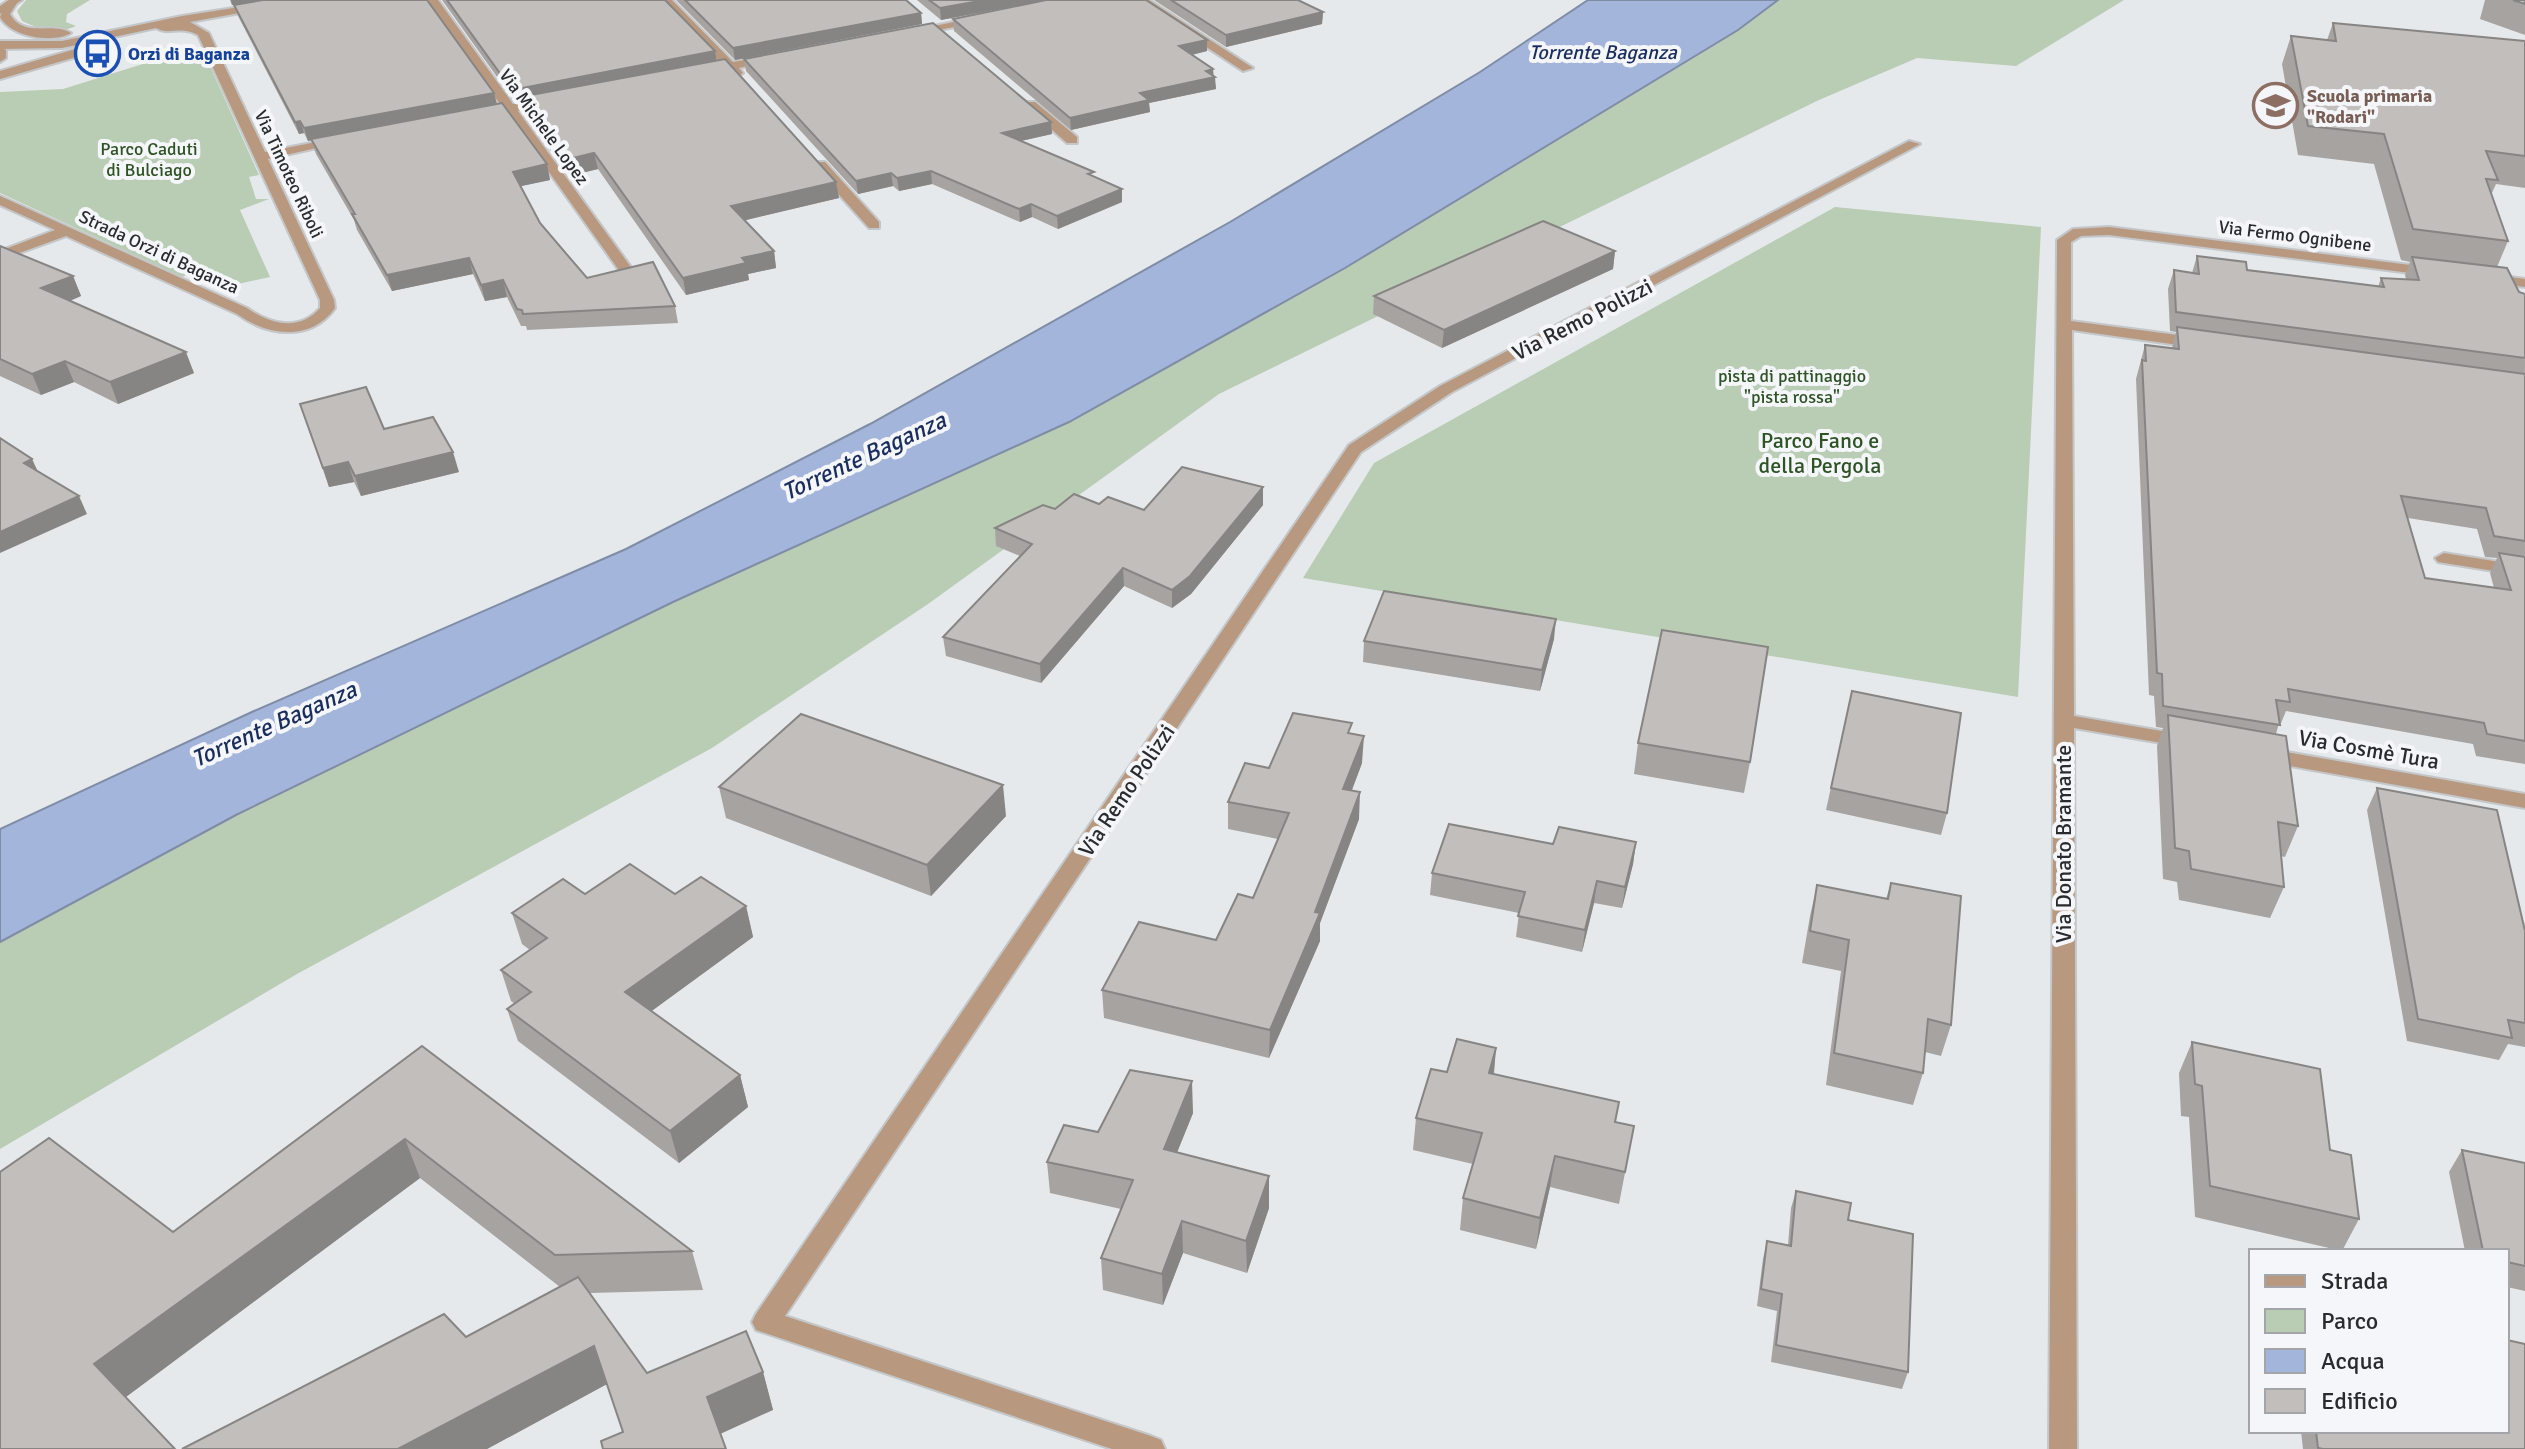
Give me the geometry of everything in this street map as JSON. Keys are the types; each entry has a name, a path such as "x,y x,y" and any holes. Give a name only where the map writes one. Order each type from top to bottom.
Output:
{"street":[{"path":"0,58 0,47 48,46 306,0"},
{"name":"Via Michele Lopez","path":"432,0 628,273"},
{"path":"666,0 752,89"},
{"path":"1141,0 1247,68"},
{"path":"9,5 4,11 4,18 12,26 29,31 86,32 185,25 198,28 199,21 214,15"},
{"path":"894,36 995,16"},
{"path":"927,18 950,37"},
{"path":"0,75 159,26"},
{"name":"Via Timoteo Riboli","path":"198,28 328,303 321,318 304,325"},
{"path":"687,75 791,55"},
{"path":"1023,99 1072,140"},
{"path":"462,118 553,101"},
{"path":"261,157 354,139"},
{"name":"Via Remo Polizzi","path":"1151,1449 766,1322 1355,449 1446,389 1914,144"},
{"path":"813,157 874,225"},
{"name":"Strada Orzi di Baganza","path":"0,200 242,311 257,322 281,327 304,325"},
{"path":"0,256 66,231"},
{"name":"Via Fermo Ognibene","path":"2064,240 2078,232 2109,231 2448,273"},
{"name":"Via Donato Bramante","path":"2063,1449 2064,240"},
{"path":"2479,277 2525,283"},
{"path":"2063,324 2209,344"},
{"path":"2444,558 2525,571"},
{"path":"2063,720 2202,744"},
{"name":"Via Cosmè Tura","path":"2248,752 2525,801"}],"green space":[{"path":"26,0 90,0 67,14 66,22 76,26 56,30 22,21 17,11"},
{"path":"1778,0 2124,0 2016,66 1917,58 1819,100 1219,394 928,604 712,748 297,974 0,1149 0,942 236,815 673,602 1069,422 1345,268 1738,30"},
{"name":"Parco Caduti di Bulciago","path":"205,55 259,175 249,177 256,199 269,199 240,210 270,277 224,287 192,273 182,277 0,193 0,92 63,89 162,58"},
{"name":"Parco Fano e della Pergola","path":"1835,207 2041,227 2018,697 1303,578 1374,463"}],"water":[{"name":"Torrente Baganza","path":"1588,0 1778,0 1738,30 1345,268 1069,422 673,602 236,815 0,942 0,829 254,711 626,549 870,424 1230,222 1480,72"}],"building":[{"path":"263,0 427,0 494,93 304,128 300,121 295,122 234,5"},
{"path":"447,0 665,0 715,51 512,90"},
{"path":"685,0 906,0 921,13 733,48"},
{"path":"929,0 985,0 940,8"},
{"path":"1046,0 1146,0 1207,40 1179,46 1213,69 1206,71 1215,77 1140,93 1149,100 1070,118 953,19"},
{"path":"1171,0 1298,0 1323,12 1226,35"},
{"path":"933,23 1051,122 1002,133 1094,172 1088,174 1122,189 1057,216 1031,204 1019,209 931,171 897,178 891,173 856,181 744,59"},
{"path":"2333,23 2525,41 2525,156 2486,151 2498,180 2486,179 2508,241 2413,229 2384,134 2308,126 2291,36 2336,41"},
{"path":"725,59 836,182 731,206 774,251 742,258 746,263 683,278 594,153 565,160 520,97"},
{"path":"502,103 547,164 513,172 540,223 587,278 653,262 675,306 523,314 522,310 517,309 503,280 481,285 469,258 387,275 311,139"},
{"path":"1543,221 1615,251 1444,330 1374,296"},
{"path":"0,246 73,276 41,288 186,352 110,382 65,361 32,374 0,359"},
{"path":"2197,256 2246,262 2247,270 2384,287 2381,278 2419,280 2412,257 2507,268 2519,292 2525,294 2525,358 2176,312 2174,270 2199,274"},
{"path":"2177,327 2525,374 2525,541 2494,536 2486,508 2401,496 2425,578 2511,590 2499,553 2525,557 2525,741 2487,734 2484,723 2288,689 2290,702 2276,700 2280,725 2163,706 2162,674 2157,673 2142,360 2146,361 2145,345 2179,349"},
{"path":"366,387 384,429 433,417 453,452 355,476 348,462 323,468 300,404"},
{"path":"0,438 32,459 24,463 79,496 0,532"},
{"path":"1182,467 1263,487 1190,576 1172,590 1123,568 1040,664 943,637 1032,544 995,528 1043,505 1055,509 1074,494 1099,504 1108,497 1144,510"},
{"path":"1384,591 1556,619 1542,670 1364,641"},
{"path":"1662,630 1768,647 1750,762 1638,743"},
{"path":"1852,691 1961,713 1947,813 1831,788"},
{"path":"1293,713 1352,723 1348,733 1364,736 1343,789 1360,792 1315,912 1320,913 1270,1030 1102,990 1139,922 1216,940 1238,894 1253,898 1289,813 1228,802 1245,763 1269,768"},
{"path":"801,714 1003,785 927,865 719,787"},
{"path":"2168,715 2286,736 2298,826 2278,822 2284,887 2191,869 2189,851 2175,848"},
{"path":"2377,788 2497,810 2525,931 2525,1023 2508,1020 2512,1038 2418,1019"},
{"path":"1449,824 1553,844 1559,827 1636,842 1625,887 1597,881 1585,930 1518,916 1525,892 1432,873"},
{"path":"630,864 675,894 701,877 746,906 625,992 740,1075 670,1131 507,1009 531,992 501,970 547,938 512,913 563,879 585,894"},
{"path":"1891,883 1961,896 1951,1025 1928,1019 1923,1073 1834,1053 1849,940 1810,931 1817,885 1888,899"},
{"path":"1457,1039 1496,1048 1489,1073 1619,1102 1615,1122 1634,1126 1625,1172 1555,1156 1540,1218 1463,1198 1482,1133 1416,1118 1431,1069 1447,1072"},
{"path":"2192,1042 2320,1069 2330,1150 2351,1155 2359,1219 2210,1186 2202,1086 2195,1084"},
{"path":"422,1046 692,1251 555,1255 405,1139 94,1364 175,1449 0,1449 0,1172 49,1138 173,1232"},
{"path":"1130,1070 1192,1081 1164,1149 1269,1176 1246,1241 1182,1221 1162,1274 1101,1258 1133,1180 1047,1162 1064,1125 1098,1132"},
{"path":"2462,1150 2525,1163 2525,1266 2509,1262 2509,1249 2483,1249"},
{"path":"1796,1191 1851,1203 1848,1220 1913,1234 1908,1372 1776,1345 1782,1294 1761,1289 1767,1241 1791,1246"},
{"path":"578,1277 647,1373 746,1331 763,1372 707,1397 726,1449 603,1449 601,1441 623,1432 594,1346 398,1449 182,1449 444,1314 466,1337"},
{"path":"2509,1340 2525,1344 2525,1449 2318,1448 2316,1433 2509,1433"}],"place":[{"name":"Orzi di Baganza","path":"97,54"},
{"name":"Scuola primaria \"Rodari\"","path":"2276,106"}],"park label":[{"name":"pista di pattinaggio \"pista rossa\"","path":"1792,386"}]}
